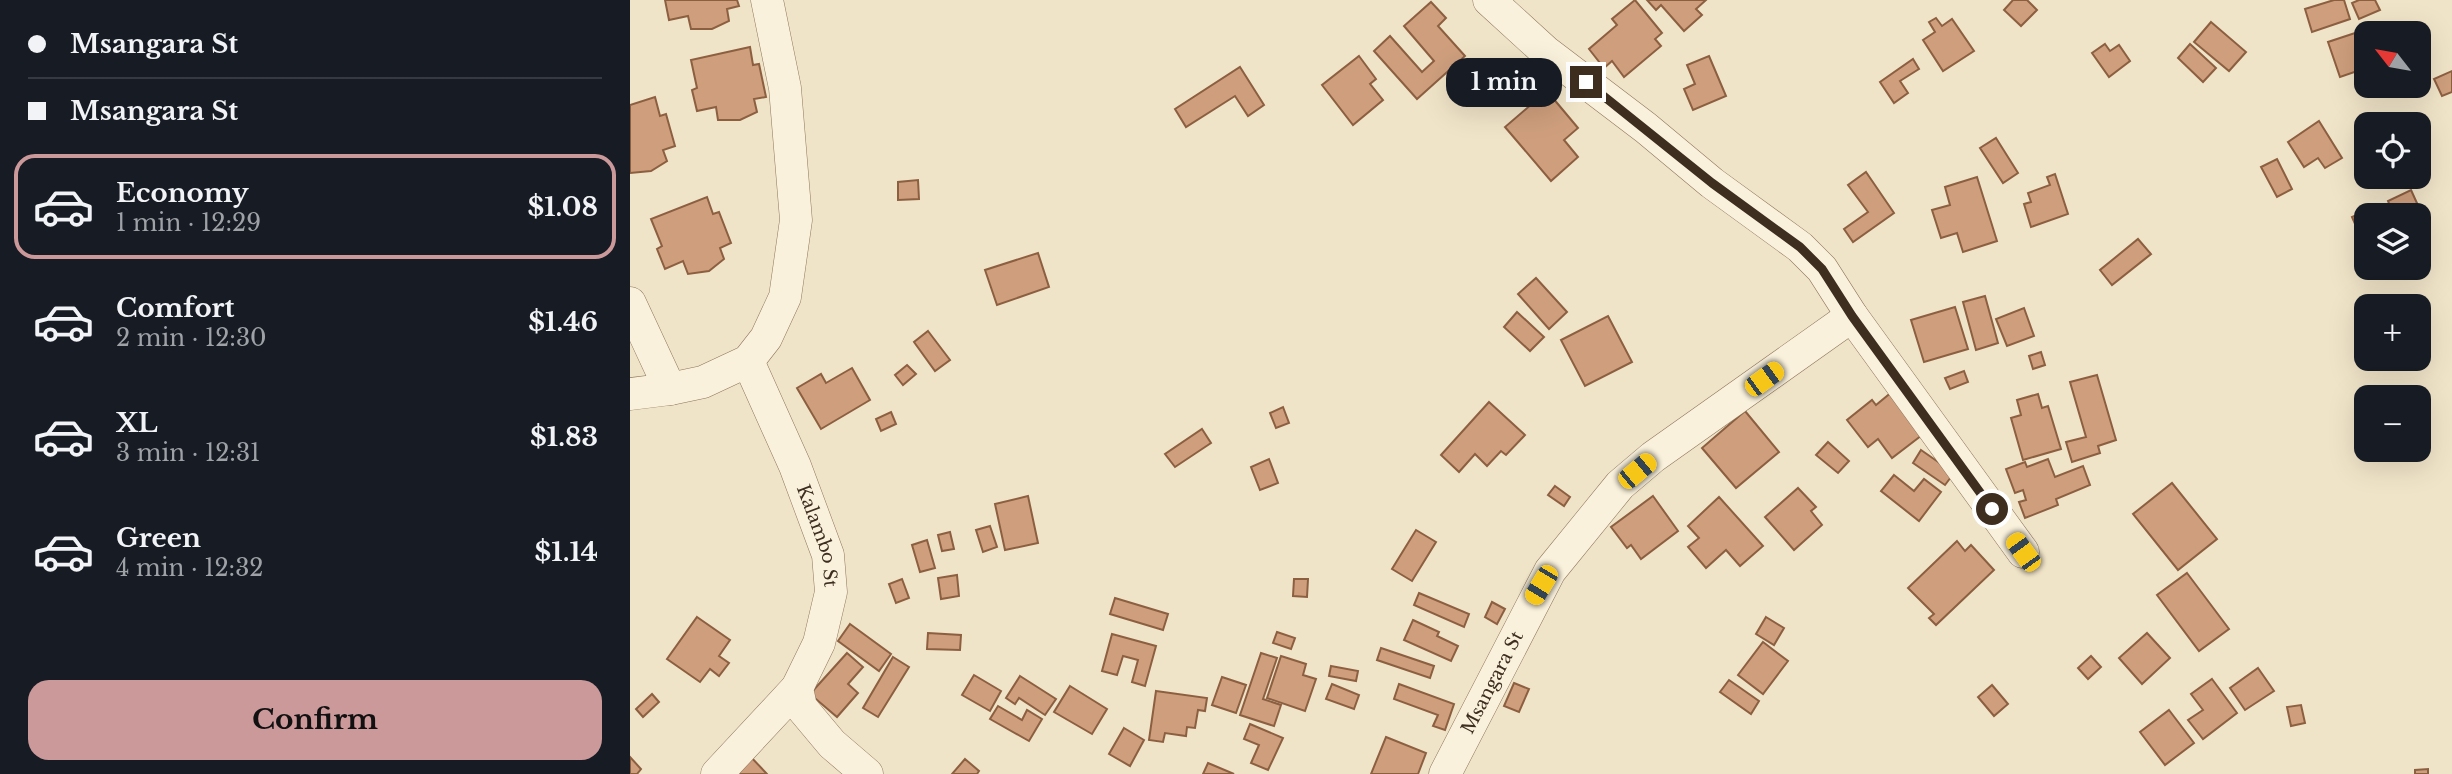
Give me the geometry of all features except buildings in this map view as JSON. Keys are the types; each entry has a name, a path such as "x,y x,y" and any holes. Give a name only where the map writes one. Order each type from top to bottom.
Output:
{"street":[{"path":"630,394 703,383 748,360 766,338 785,297 796,220 785,88 767,0"},
{"path":"1489,0 1546,51 1712,183 1800,247 1822,269 1852,316 2023,552"},
{"path":"630,303 670,389"},
{"name":"Msangara St","path":"1444,774 1550,571 1620,485 1653,457 1852,316"},
{"name":"Kalambo St","path":"717,774 797,688 819,643 831,592 828,555 795,466 748,360"},
{"path":"797,688 801,707 810,720 832,744 867,774"}],"route":[{"path":"1586,82 1712,183 1800,247 1822,269 1852,316 1992,509"}]}
